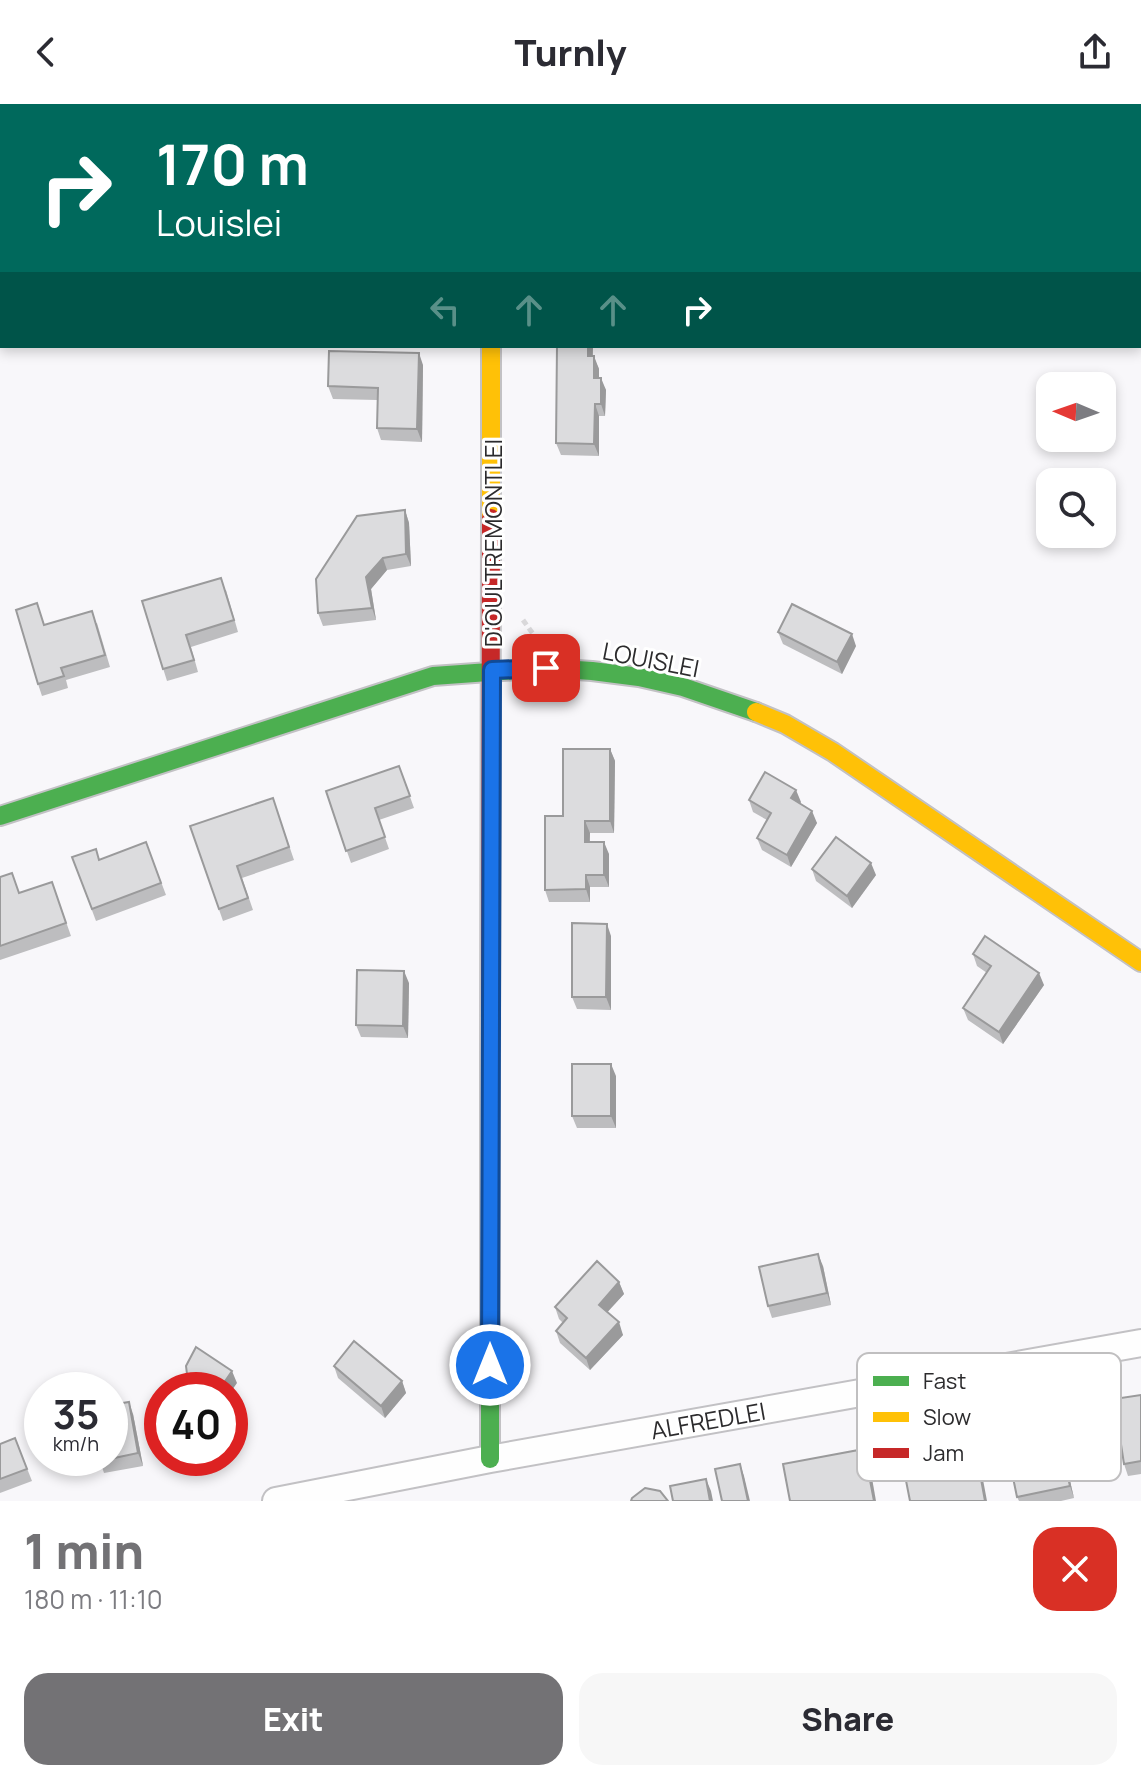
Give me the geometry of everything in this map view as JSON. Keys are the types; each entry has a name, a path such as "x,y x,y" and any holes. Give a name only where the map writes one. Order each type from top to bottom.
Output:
{"street":[{"name":"D'OULTREMONTLEI","path":"490,1459 491,348"},
{"name":"LOUISLEI","path":"0,816 433,676 550,668 639,677 737,704 785,724 833,752 1141,962"},
{"name":"ALFREDLEI","path":"1085,1353 1141,1343"},
{"name":"ALFREDLEI","path":"276,1501 490,1459 857,1394"}],"building":[{"path":"557,348 588,348 588,356 594,356 594,378 601,378 601,404 595,404 594,444 556,443"},
{"path":"329,351 419,353 417,429 377,428 378,388 328,386"},
{"path":"405,510 406,554 383,558 366,577 372,608 318,613 316,579 357,516"},
{"path":"221,578 234,620 186,635 194,660 163,669 142,601"},
{"path":"37,603 44,625 92,611 105,655 61,668 64,676 38,684 16,610"},
{"path":"792,604 852,634 837,662 778,632"},
{"path":"563,749 610,749 610,821 585,821 585,842 604,842 604,875 586,875 586,889 545,890 545,816 563,816"},
{"path":"399,766 410,796 375,808 385,837 346,851 326,791"},
{"path":"765,772 796,790 791,798 812,811 787,855 757,838 771,813 749,800"},
{"path":"273,798 289,847 237,866 248,898 219,909 190,826"},
{"path":"836,837 871,863 847,896 812,869"},
{"path":"146,842 161,883 92,909 72,857 96,849 99,860"},
{"path":"12,873 19,893 52,882 66,923 0,946 0,877"},
{"path":"572,923 607,924 606,997 572,997"},
{"path":"985,936 1039,973 999,1032 963,1008 991,966 973,954"},
{"path":"357,970 404,971 403,1026 356,1025"},
{"path":"572,1064 611,1064 611,1116 572,1116"},
{"path":"818,1254 827,1293 768,1306 759,1267"},
{"path":"597,1261 619,1282 599,1305 619,1322 586,1358 556,1331 567,1318 555,1307"},
{"path":"354,1341 402,1381 381,1406 334,1366"},
{"path":"196,1347 232,1371 187,1372 186,1366"},
{"path":"1141,1395 1141,1461 1124,1464 1121,1398"},
{"path":"128,1402 138,1453 128,1455"},
{"path":"15,1438 24,1470 0,1479 0,1444"},
{"path":"857,1450 857,1481 870,1481 874,1501 790,1501 783,1464"},
{"path":"740,1464 748,1501 722,1501 715,1469"},
{"path":"706,1479 710,1501 673,1501 670,1486"},
{"path":"906,1481 981,1481 985,1501 910,1501"},
{"path":"1014,1481 1069,1481 1070,1486 1017,1497"},
{"path":"645,1488 660,1491 668,1501 631,1501"}],"traffic: fast":[{"path":"0,816 433,676 546,668 592,671 683,687 756,712"},
{"path":"490,1074 490,1459"}],"traffic: slow":[{"path":"491,348 491,518"},
{"path":"756,712 785,724 833,752 1141,962"}],"traffic: jam":[{"path":"490,1074 491,518"}],"route":[{"path":"490,1365 492,670 546,668"}]}
